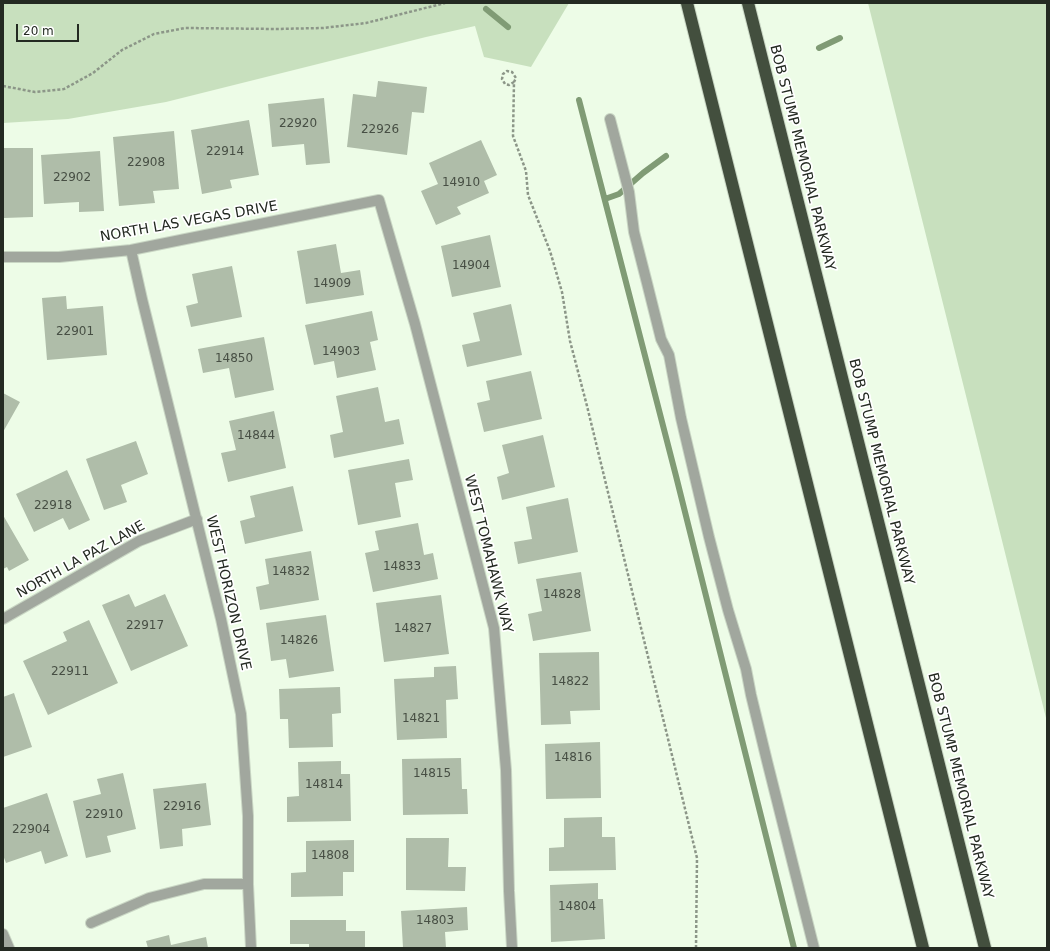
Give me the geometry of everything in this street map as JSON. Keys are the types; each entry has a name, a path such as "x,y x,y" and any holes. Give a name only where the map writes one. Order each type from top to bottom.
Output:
{"highway":[{"path":"687,3 923,948"},
{"name":"BOB STUMP MEMORIAL PARKWAY","path":"748,3 985,948"}],"street":[{"path":"610,119 629,192 634,232 652,305 661,339 669,355 681,418 709,537 728,610 745,664 767,760 814,948"},
{"name":"NORTH LAS VEGAS DRIVE","path":"3,257 59,257 131,250 379,200"},
{"name":"WEST TOMAHAWK WAY","path":"379,200 415,324 494,628 506,770 512,948"},
{"name":"WEST HORIZON DRIVE","path":"131,250 161,379 197,519 241,714 248,816 248,884 251,948"},
{"name":"NORTH LA PAZ LANE","path":"3,619 139,541 197,519"},
{"path":"91,923 149,898 204,884 248,884"},
{"path":"3,934 9,948"}],"path":[{"path":"3,86 35,92 64,89 93,73 122,50 154,34 185,28 323,28 366,22 445,3"},
{"path":"514,82 509,85 505,84 502,79 503,74 507,71 512,72 516,78 514,82 512,136 526,171 528,195 550,251 562,292 570,341 697,858 696,948"}],"green space":[{"path":"3,3 569,3 531,67 484,57 475,26 166,102 68,119 3,123"},
{"path":"868,3 1047,3 1047,722 983,464"}],"building":[{"path":"378,81 427,87 424,113 412,112 407,155 347,147 353,94 376,97"},
{"path":"324,98 330,163 306,165 304,144 272,147 268,104"},
{"path":"249,120 259,175 230,180 232,188 202,194 191,130"},
{"path":"174,131 179,189 153,191 155,203 119,206 113,137"},
{"path":"481,140 497,175 484,181 489,193 457,207 461,214 436,225 421,191 438,184 429,163"},
{"path":"3,148 33,148 33,217 4,218"},
{"path":"100,151 104,211 79,212 79,202 44,204 41,155"},
{"path":"490,235 501,287 452,297 441,246"},
{"path":"336,244 341,273 360,270 364,295 306,304 297,251"},
{"path":"232,266 242,317 191,327 186,306 198,303 192,274"},
{"path":"66,296 67,309 103,306 107,355 47,360 42,298"},
{"path":"511,304 522,355 467,367 462,345 480,341 473,313"},
{"path":"372,311 378,340 370,342 376,370 337,378 334,361 314,365 305,325"},
{"path":"264,337 274,390 235,398 229,368 203,373 198,349"},
{"path":"531,371 542,419 484,432 477,403 490,400 486,381"},
{"path":"378,387 385,422 399,419 404,444 334,458 330,435 343,432 336,396"},
{"path":"3,393 20,402 3,432"},
{"path":"274,411 286,468 228,482 221,453 236,450 229,421"},
{"path":"543,435 555,487 502,500 497,477 509,473 502,445"},
{"path":"136,441 148,474 121,485 127,502 104,510 86,459"},
{"path":"409,459 413,480 395,483 401,517 358,525 348,470"},
{"path":"67,470 90,520 69,530 63,518 34,532 16,494"},
{"path":"293,486 303,531 245,544 240,521 255,517 250,496"},
{"path":"568,498 578,552 518,564 514,542 532,539 526,507"},
{"path":"3,515 29,560 9,571 7,567 3,569"},
{"path":"418,523 424,555 433,553 438,579 373,592 365,553 379,550 375,531"},
{"path":"311,551 319,600 260,610 256,587 269,584 265,559"},
{"path":"581,572 591,631 533,641 528,614 542,611 536,579"},
{"path":"129,594 135,607 165,594 188,646 131,671 102,605"},
{"path":"441,595 449,654 384,662 376,603"},
{"path":"326,615 334,671 289,678 286,659 271,661 266,623"},
{"path":"89,620 118,683 48,715 23,661 67,641 63,632"},
{"path":"599,652 600,710 570,711 571,724 541,725 539,653"},
{"path":"456,666 458,699 446,700 447,738 397,740 394,679 434,677 434,667"},
{"path":"340,687 341,713 332,714 333,747 289,748 288,719 280,719 279,689"},
{"path":"14,693 32,747 3,757 3,697"},
{"path":"600,742 601,798 546,799 545,744"},
{"path":"461,758 462,789 467,789 468,814 403,815 402,759"},
{"path":"341,761 341,774 350,774 351,821 287,822 287,797 299,796 298,762"},
{"path":"123,773 136,829 107,836 111,852 86,858 73,801 101,794 97,779"},
{"path":"206,783 211,825 182,829 183,846 160,849 153,789"},
{"path":"47,793 68,856 45,864 41,851 6,863 3,855 3,808"},
{"path":"602,817 602,837 615,837 616,870 549,871 549,848 564,847 564,818"},
{"path":"406,838 449,838 448,867 466,867 465,891 406,890"},
{"path":"354,840 354,872 343,872 343,896 291,897 291,873 306,872 306,841"},
{"path":"598,883 598,899 603,899 605,939 551,942 550,885"},
{"path":"467,907 468,930 445,932 446,948 403,948 401,911"},
{"path":"290,920 346,920 346,931 365,931 365,948 309,948 309,944 290,944"},
{"path":"169,935 171,945 206,937 208,948 148,948 146,941"}],"waterway":[{"path":"486,9 508,27"},
{"path":"819,48 840,38"},
{"path":"579,100 676,476 794,948"},
{"path":"605,199 619,194 643,173 666,156"}]}
